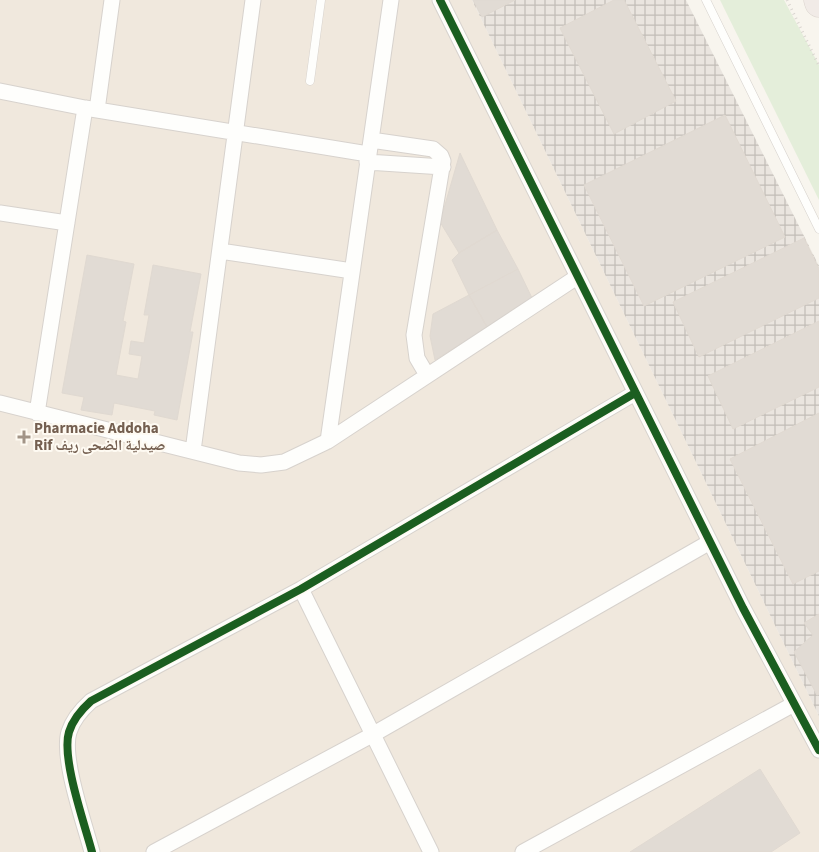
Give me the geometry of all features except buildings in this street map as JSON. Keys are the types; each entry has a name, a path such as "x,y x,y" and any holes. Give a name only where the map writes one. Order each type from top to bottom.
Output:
{"street":[{"path":"37,413 67,223 112,0"},
{"path":"193,451 253,0"},
{"path":"328,441 391,0"},
{"path":"440,0 743,608 819,750"},
{"path":"0,91 91,109 236,133 369,152 443,167"},
{"path":"369,152 433,149 441,156 443,167 414,335 417,358 428,375"},
{"path":"0,213 67,223"},
{"path":"220,251 352,271"},
{"path":"0,403 240,463 261,465 284,462 328,441 577,277"},
{"path":"92,852 72,780 68,756 68,734 78,714 90,701 301,589 635,393"},
{"path":"154,852 372,735 710,542"},
{"path":"301,589 431,852"},
{"path":"523,852 794,704"}],"lane":[{"path":"310,81 321,0"},
{"path":"706,0 819,229"}],"path":[{"path":"787,0 819,66"}],"shaded area":[{"path":"0,0 472,0 819,716 819,852 0,852"},
{"path":"472,0 686,0 819,266 819,716"}],"green space":[{"path":"720,0 784,0 819,65 819,200"}],"cycle path":[{"path":"440,0 743,608 819,750"},
{"path":"92,852 71,774 67,744 73,723 91,701 301,589 635,393"}],"place":[{"name":"Pharmacie Addoha Rif صيدلية الضحى ريف","path":"24,437"}]}
